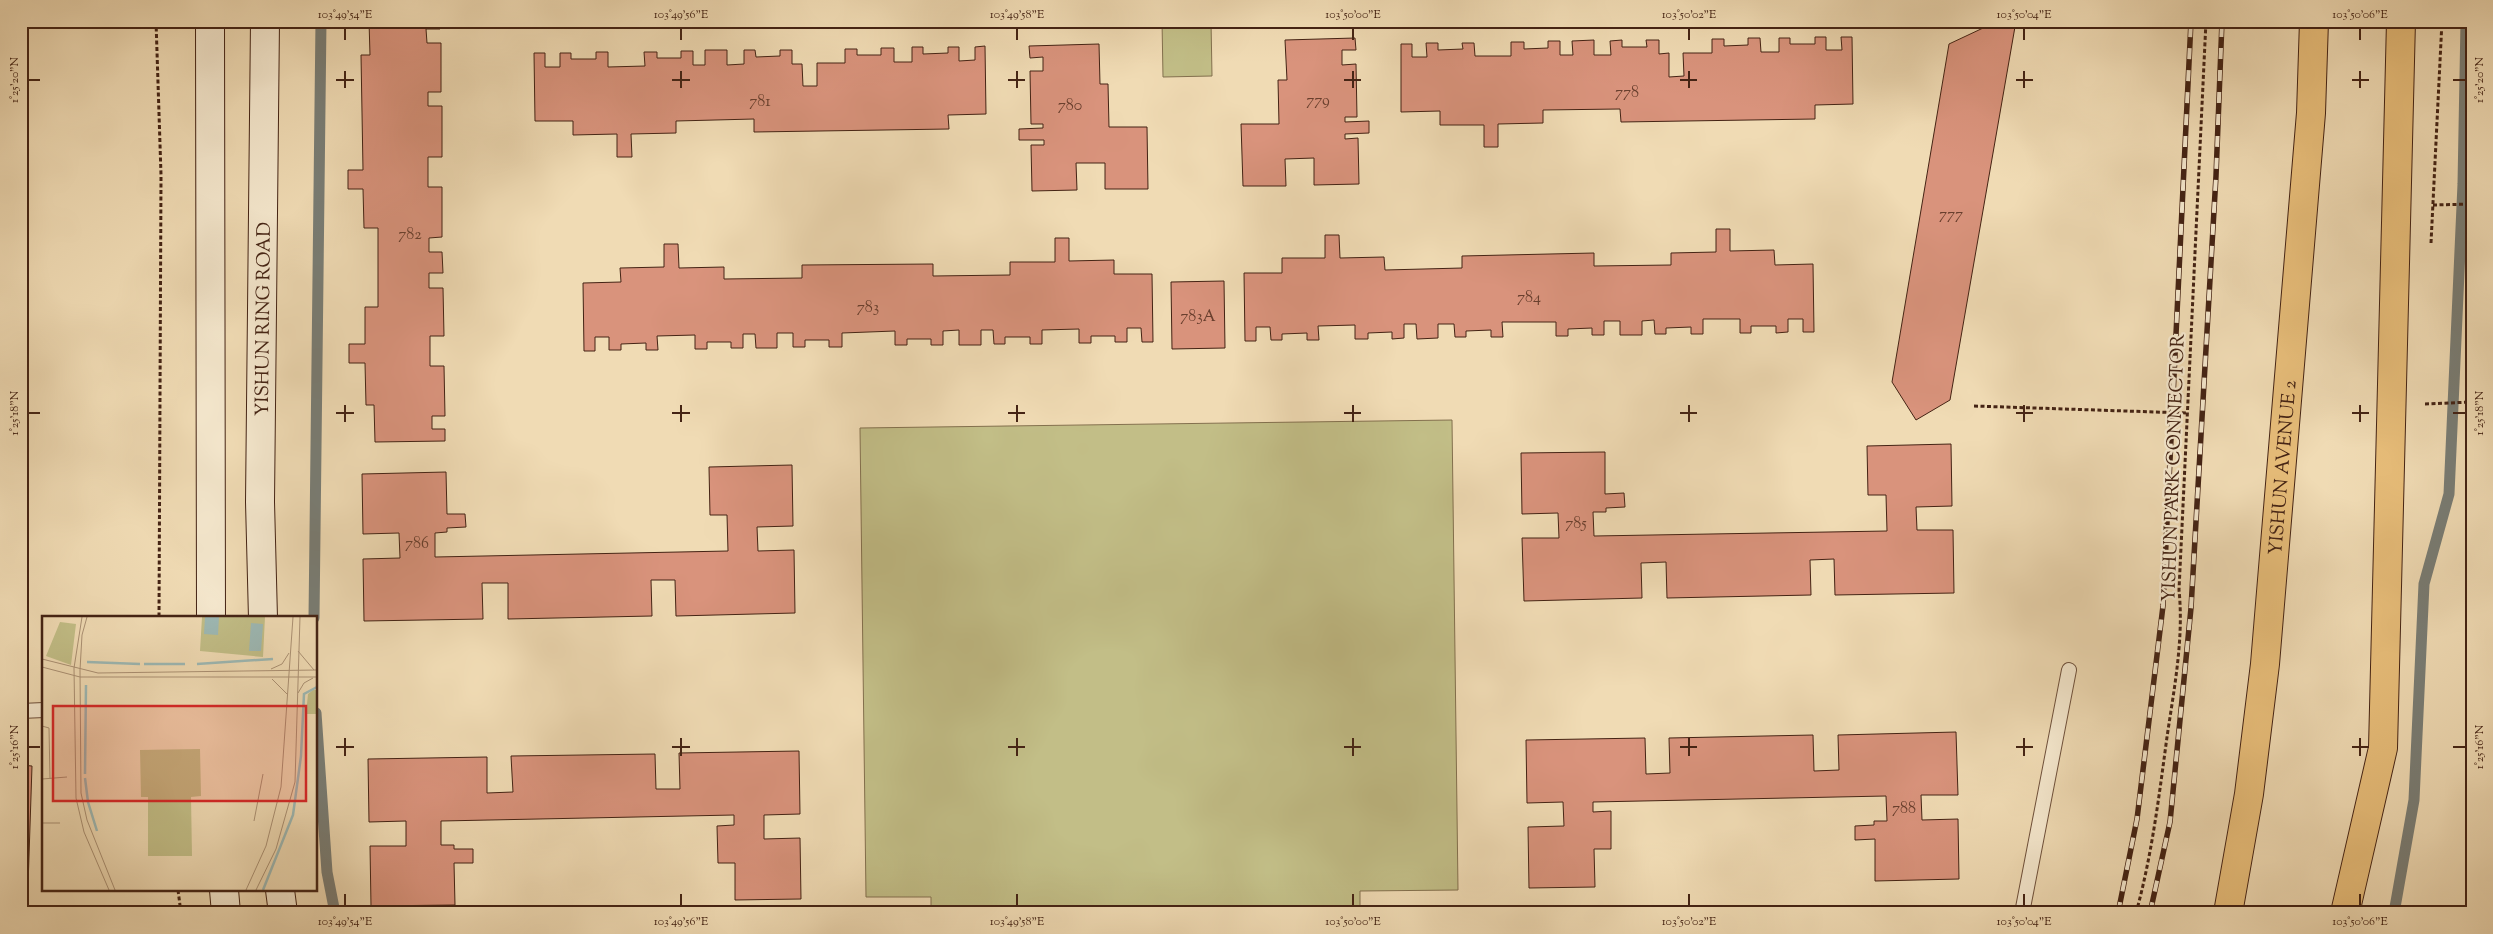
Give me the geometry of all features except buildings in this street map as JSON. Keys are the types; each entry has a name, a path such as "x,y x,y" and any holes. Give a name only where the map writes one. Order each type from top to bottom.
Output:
{"main road":[{"path":"210,21 211,616"},
{"name":"YISHUN RING ROAD","path":"263,616 260,502 265,21"},
{"name":"YISHUN AVENUE 2","path":"2228,913 2249,794 2265,664 2311,113 2314,21"},
{"path":"2345,913 2383,748 2401,21"},
{"path":"224,892 226,913"},
{"path":"280,892 284,913"}],"lane":[{"path":"2022,913 2069,670"},
{"path":"21,711 42,710"}],"path":[{"path":"156,21 161,175 159,616"},
{"name":"YISHUN PARK CONNECTOR","path":"2136,913 2149,866 2178,665 2186,413 2206,21"},
{"path":"2433,205 2472,204"},
{"path":"2424,404 2471,402"},
{"path":"1974,406 2186,413"},
{"path":"178,892 180,913"},
{"path":"887,913 919,911 1368,911 1395,913"}],"shaded area":[{"path":"1162,21 1211,21 1212,76 1163,77"},
{"path":"1452,420 1458,890 1360,891 1360,913 931,913 931,897 866,897 860,428"}],"waterway":[{"path":"314,616 321,21"},
{"path":"2394,913 2414,800 2424,584 2449,494 2463,184 2466,21"},
{"path":"318,742 327,872 335,913"}],"railway":[{"path":"2118,913 2137,819 2163,606 2191,21"},
{"path":"2150,913 2170,822 2191,608 2216,176 2222,21"}]}
